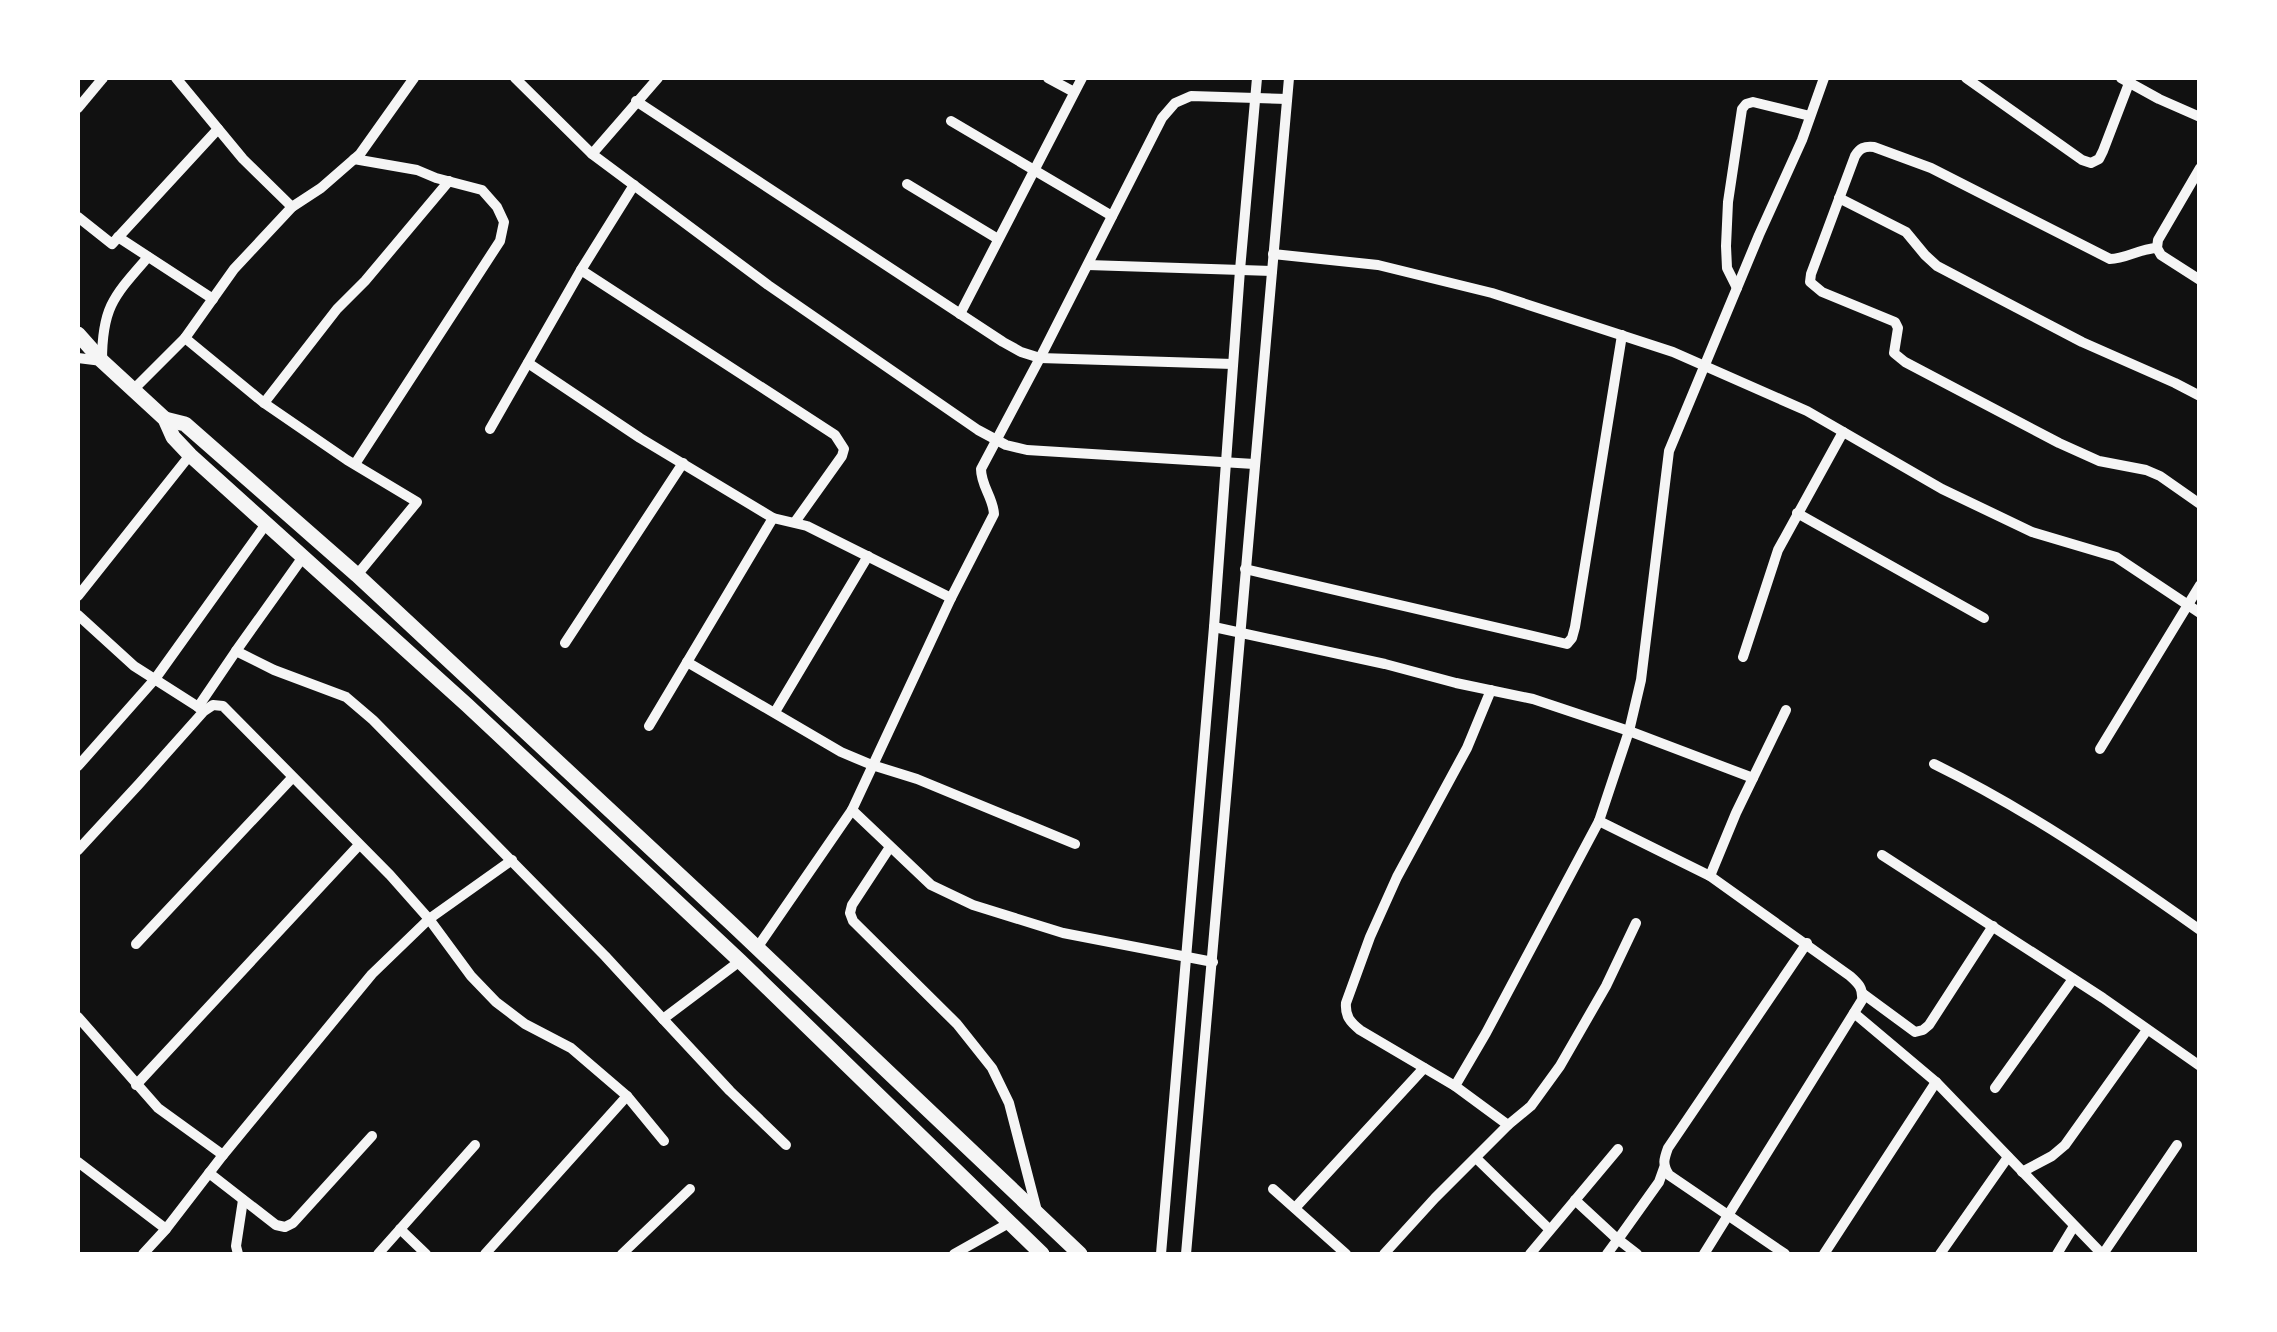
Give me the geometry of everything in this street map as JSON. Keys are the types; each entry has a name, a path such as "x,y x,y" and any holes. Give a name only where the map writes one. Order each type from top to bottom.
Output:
{"highway":[{"path":"78,334 165,419 174,438 190,454 467,705 740,961 1042,1254"},
{"path":"165,419 185,424 356,575 1080,1254"}],"street":[{"path":"78,108 102,78"},
{"path":"176,78 243,159 292,207"},
{"path":"133,390 186,338 234,269 292,207 354,159 414,78"},
{"path":"515,78 592,154 634,186 768,286 995,439 1027,450 1254,464"},
{"path":"592,154 658,78"},
{"path":"1048,78 1074,92"},
{"path":"960,314 1082,78"},
{"path":"1161,1254 1257,78"},
{"path":"1186,1254 1290,78"},
{"path":"1455,1086 1598,821 1642,680 1669,451 1824,78"},
{"path":"1966,78 2091,163 2099,159 2103,150 2126,79 2159,99 2200,116"},
{"path":"757,948 852,810 994,514 993,503 980,481 980,469 1162,118 1175,103 1191,96 1287,99"},
{"path":"636,101 1021,352 1040,358 1234,364"},
{"path":"1737,288 1727,268 1726,246 1728,202 1742,109 1753,102 1810,116"},
{"path":"951,121 1112,216"},
{"path":"78,217 112,244 218,129"},
{"path":"2157,248 2110,259 1931,168 1866,146 1855,156 1810,282 1814,288 1895,322 1898,328 1894,353 1905,362 2059,444 2099,461 2160,476 2200,504"},
{"path":"354,159 417,170 482,190 504,222 500,240 355,464"},
{"path":"2200,168 2157,248 2168,260 2200,280"},
{"path":"264,402 336,309 365,281 449,180"},
{"path":"907,184 998,239"},
{"path":"490,429 634,186"},
{"path":"1839,198 1906,232 1937,266 2082,342 2200,396"},
{"path":"118,237 213,298"},
{"path":"1272,254 1378,264 1492,293 1673,352 1807,410 1942,489 2032,532 2116,557 2200,613"},
{"path":"78,358 102,361 102,335 112,298 148,257"},
{"path":"1088,265 1272,271"},
{"path":"581,270 842,442 842,456 795,522"},
{"path":"1246,569 1567,644 1575,627 1622,335"},
{"path":"186,338 264,402 417,502 356,575"},
{"path":"528,363 773,518 795,522 951,598"},
{"path":"1744,657 1778,550 1843,432"},
{"path":"78,596 190,454"},
{"path":"565,643 683,463"},
{"path":"1797,512 1984,618"},
{"path":"649,726 773,518"},
{"path":"79,761 154,680 266,524"},
{"path":"775,712 868,556"},
{"path":"78,850 201,709 236,650 303,557"},
{"path":"2100,749 2200,585"},
{"path":"78,614 154,680 201,709 223,706 390,875 496,1002 525,1024 571,1048 627,1096 664,1141"},
{"path":"1214,627 1532,699 1753,778"},
{"path":"236,650 274,670 346,697 374,720 786,1145"},
{"path":"687,662 841,752 1075,844"},
{"path":"1491,690 1467,748 1397,877 1370,937 1346,1012 1360,1030 1455,1086 1508,1126"},
{"path":"1710,876 1786,710"},
{"path":"1934,764 2025,812 2200,930"},
{"path":"136,944 292,778"},
{"path":"852,810 931,885 973,905 1063,933 1213,962"},
{"path":"1598,821 1710,876 1860,984 1862,1000 1704,1254"},
{"path":"136,1085 359,846"},
{"path":"890,847 850,913 957,1024 992,1068 1010,1103 1038,1216"},
{"path":"1882,855 2200,1066"},
{"path":"143,1254 372,974 429,918 512,860"},
{"path":"1384,1254 1435,1198 1531,1106 1560,1066 1606,986 1636,923"},
{"path":"1862,993 1914,1032 1922,1030 1993,926"},
{"path":"1607,1254 1664,1174 1668,1148 1807,943"},
{"path":"663,1019 740,961"},
{"path":"1995,1088 2074,979"},
{"path":"1854,1013 1936,1082 2102,1254 2177,1145"},
{"path":"78,1017 158,1108 223,1155"},
{"path":"2022,1172 2065,1145 2147,1030"},
{"path":"1295,1208 1424,1068"},
{"path":"1824,1254 1936,1082"},
{"path":"484,1254 627,1096"},
{"path":"209,1173 276,1225 286,1227 372,1136"},
{"path":"378,1254 475,1144"},
{"path":"1530,1254 1618,1149"},
{"path":"1940,1254 2008,1157"},
{"path":"1476,1158 1550,1229"},
{"path":"78,1162 166,1229"},
{"path":"1664,1168 1785,1254"},
{"path":"1273,1188 1346,1254"},
{"path":"622,1254 690,1189"},
{"path":"238,1254 243,1200"},
{"path":"1574,1200 1637,1254"},
{"path":"954,1254 1009,1222"},
{"path":"2058,1254 2074,1226"},
{"path":"400,1229 426,1254"}]}
